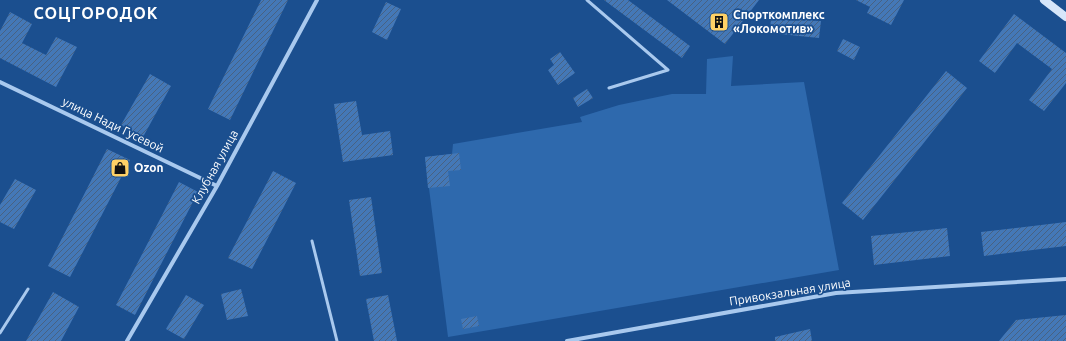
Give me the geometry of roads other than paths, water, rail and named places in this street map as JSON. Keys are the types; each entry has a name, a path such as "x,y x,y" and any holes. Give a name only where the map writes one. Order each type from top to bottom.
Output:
{"street":[{"name":"Клубная улица","path":"127,341 217,186 317,0"},
{"path":"1044,0 1066,17"},
{"name":"улица Нади Гусевой","path":"0,82 217,186"},
{"name":"Привокзальная улица","path":"567,341 836,293 1066,279"}],"lane":[{"path":"587,0 668,70 609,88"},
{"path":"312,241 338,341"},
{"path":"0,333 28,289"}],"place":[{"name":"Спорткомплекс «Локомотив»","path":"719,22"},
{"name":"Ozon","path":"120,168"}],"district":[{"name":"СОЦГОРОДОК","path":"96,13"}]}
